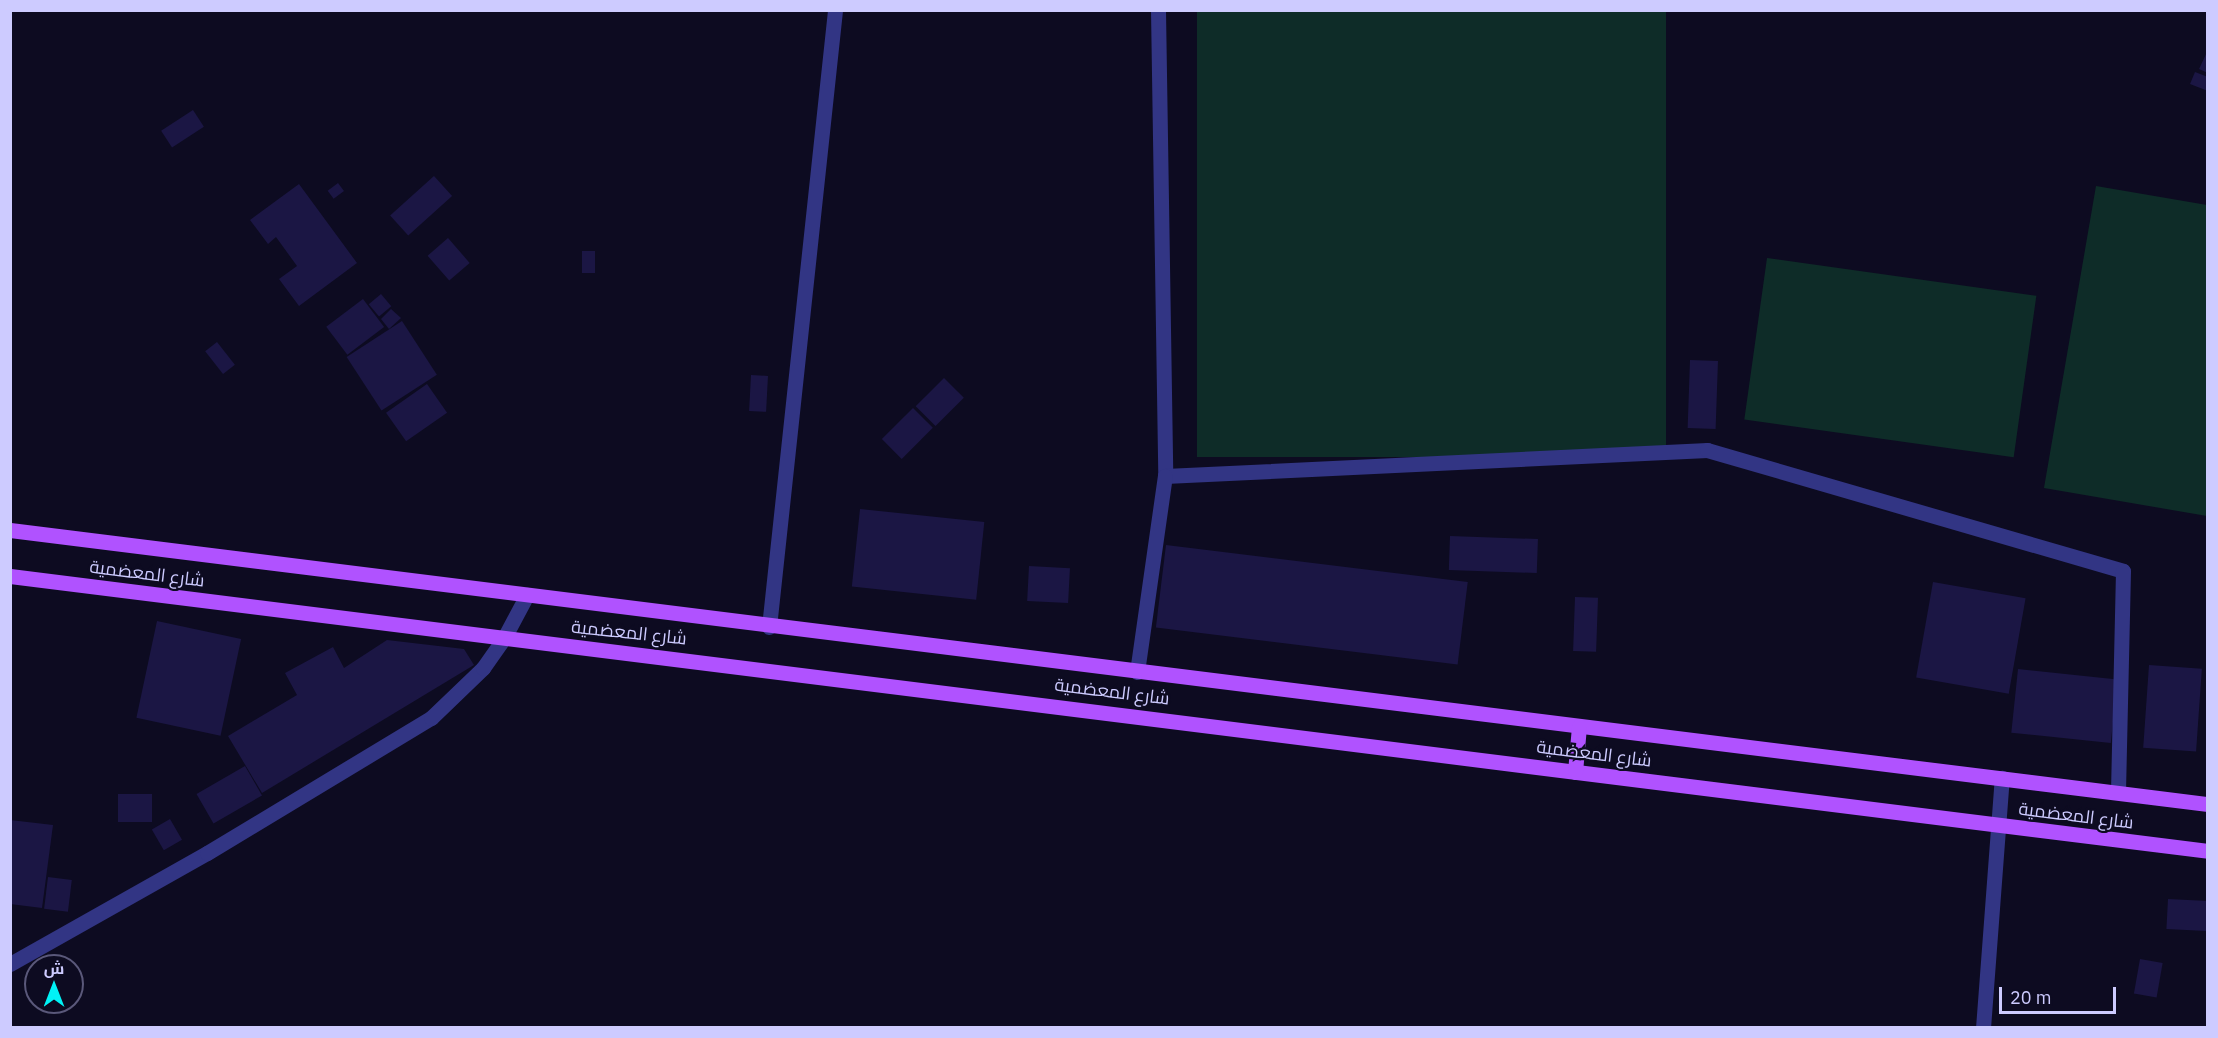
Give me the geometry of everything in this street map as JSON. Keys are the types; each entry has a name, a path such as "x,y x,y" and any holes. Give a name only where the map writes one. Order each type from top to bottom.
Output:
{"main road":[{"name":"شارع المعضمية","path":"10,530 769,627 2208,804"},
{"name":"شارع المعضمية","path":"10,576 504,638 763,667 2208,851"},
{"path":"1575,772 1580,726"}],"street":[{"path":"769,627 835,10"},
{"path":"1137,672 1165,476 1158,10"},
{"path":"1165,476 1707,450 2123,571 2118,792"},
{"path":"10,964 207,853 431,718 483,668 504,638 527,595"},
{"path":"1983,1028 2002,778"}],"green space":[{"path":"1197,11 1666,11 1666,457 1197,457"},
{"path":"2096,186 2207,205 2207,516 2044,488"},
{"path":"1767,258 2036,296 2014,457 1744,419"}],"building":[{"path":"2208,50 2208,73 2199,69"},
{"path":"2195,72 2208,77 2208,91 2190,84"},
{"path":"193,110 204,127 172,147 161,131"},
{"path":"434,176 452,196 408,236 390,215"},
{"path":"338,183 344,191 334,199 328,191"},
{"path":"299,184 357,263 299,306 279,279 297,266 276,237 268,244 250,220"},
{"path":"448,238 470,263 449,281 428,256"},
{"path":"582,251 595,251 595,273 582,273"},
{"path":"381,294 391,306 379,317 369,304"},
{"path":"363,299 384,327 347,355 326,327"},
{"path":"391,309 401,318 389,329 381,319"},
{"path":"402,321 437,375 382,411 347,357"},
{"path":"217,342 235,365 223,374 205,351"},
{"path":"1690,360 1718,361 1716,429 1688,428"},
{"path":"751,375 768,376 766,412 749,411"},
{"path":"944,378 964,398 936,426 916,406"},
{"path":"427,384 447,413 406,441 386,413"},
{"path":"913,408 933,428 902,459 882,439"},
{"path":"860,509 984,522 976,600 852,587"},
{"path":"1450,536 1538,539 1537,573 1449,570"},
{"path":"1166,545 1468,582 1458,664 1156,627"},
{"path":"1029,566 1070,568 1068,603 1027,601"},
{"path":"1933,582 2026,598 2009,694 1916,678"},
{"path":"1575,597 1598,598 1596,652 1573,651"},
{"path":"157,621 241,639 221,736 136,718"},
{"path":"387,640 464,649 474,665 262,793 228,736 297,695 285,673 333,647 344,668"},
{"path":"2149,665 2202,669 2196,751 2143,748"},
{"path":"2018,669 2117,679 2111,743 2011,733"},
{"path":"245,766 262,795 214,823 197,794"},
{"path":"118,794 152,794 152,822 118,822"},
{"path":"170,819 182,840 164,850 152,830"},
{"path":"10,820 53,825 42,908 10,904"},
{"path":"48,877 72,880 68,912 44,909"},
{"path":"2168,899 2208,901 2206,931 2166,929"},
{"path":"2140,959 2163,963 2157,997 2134,993"}]}
